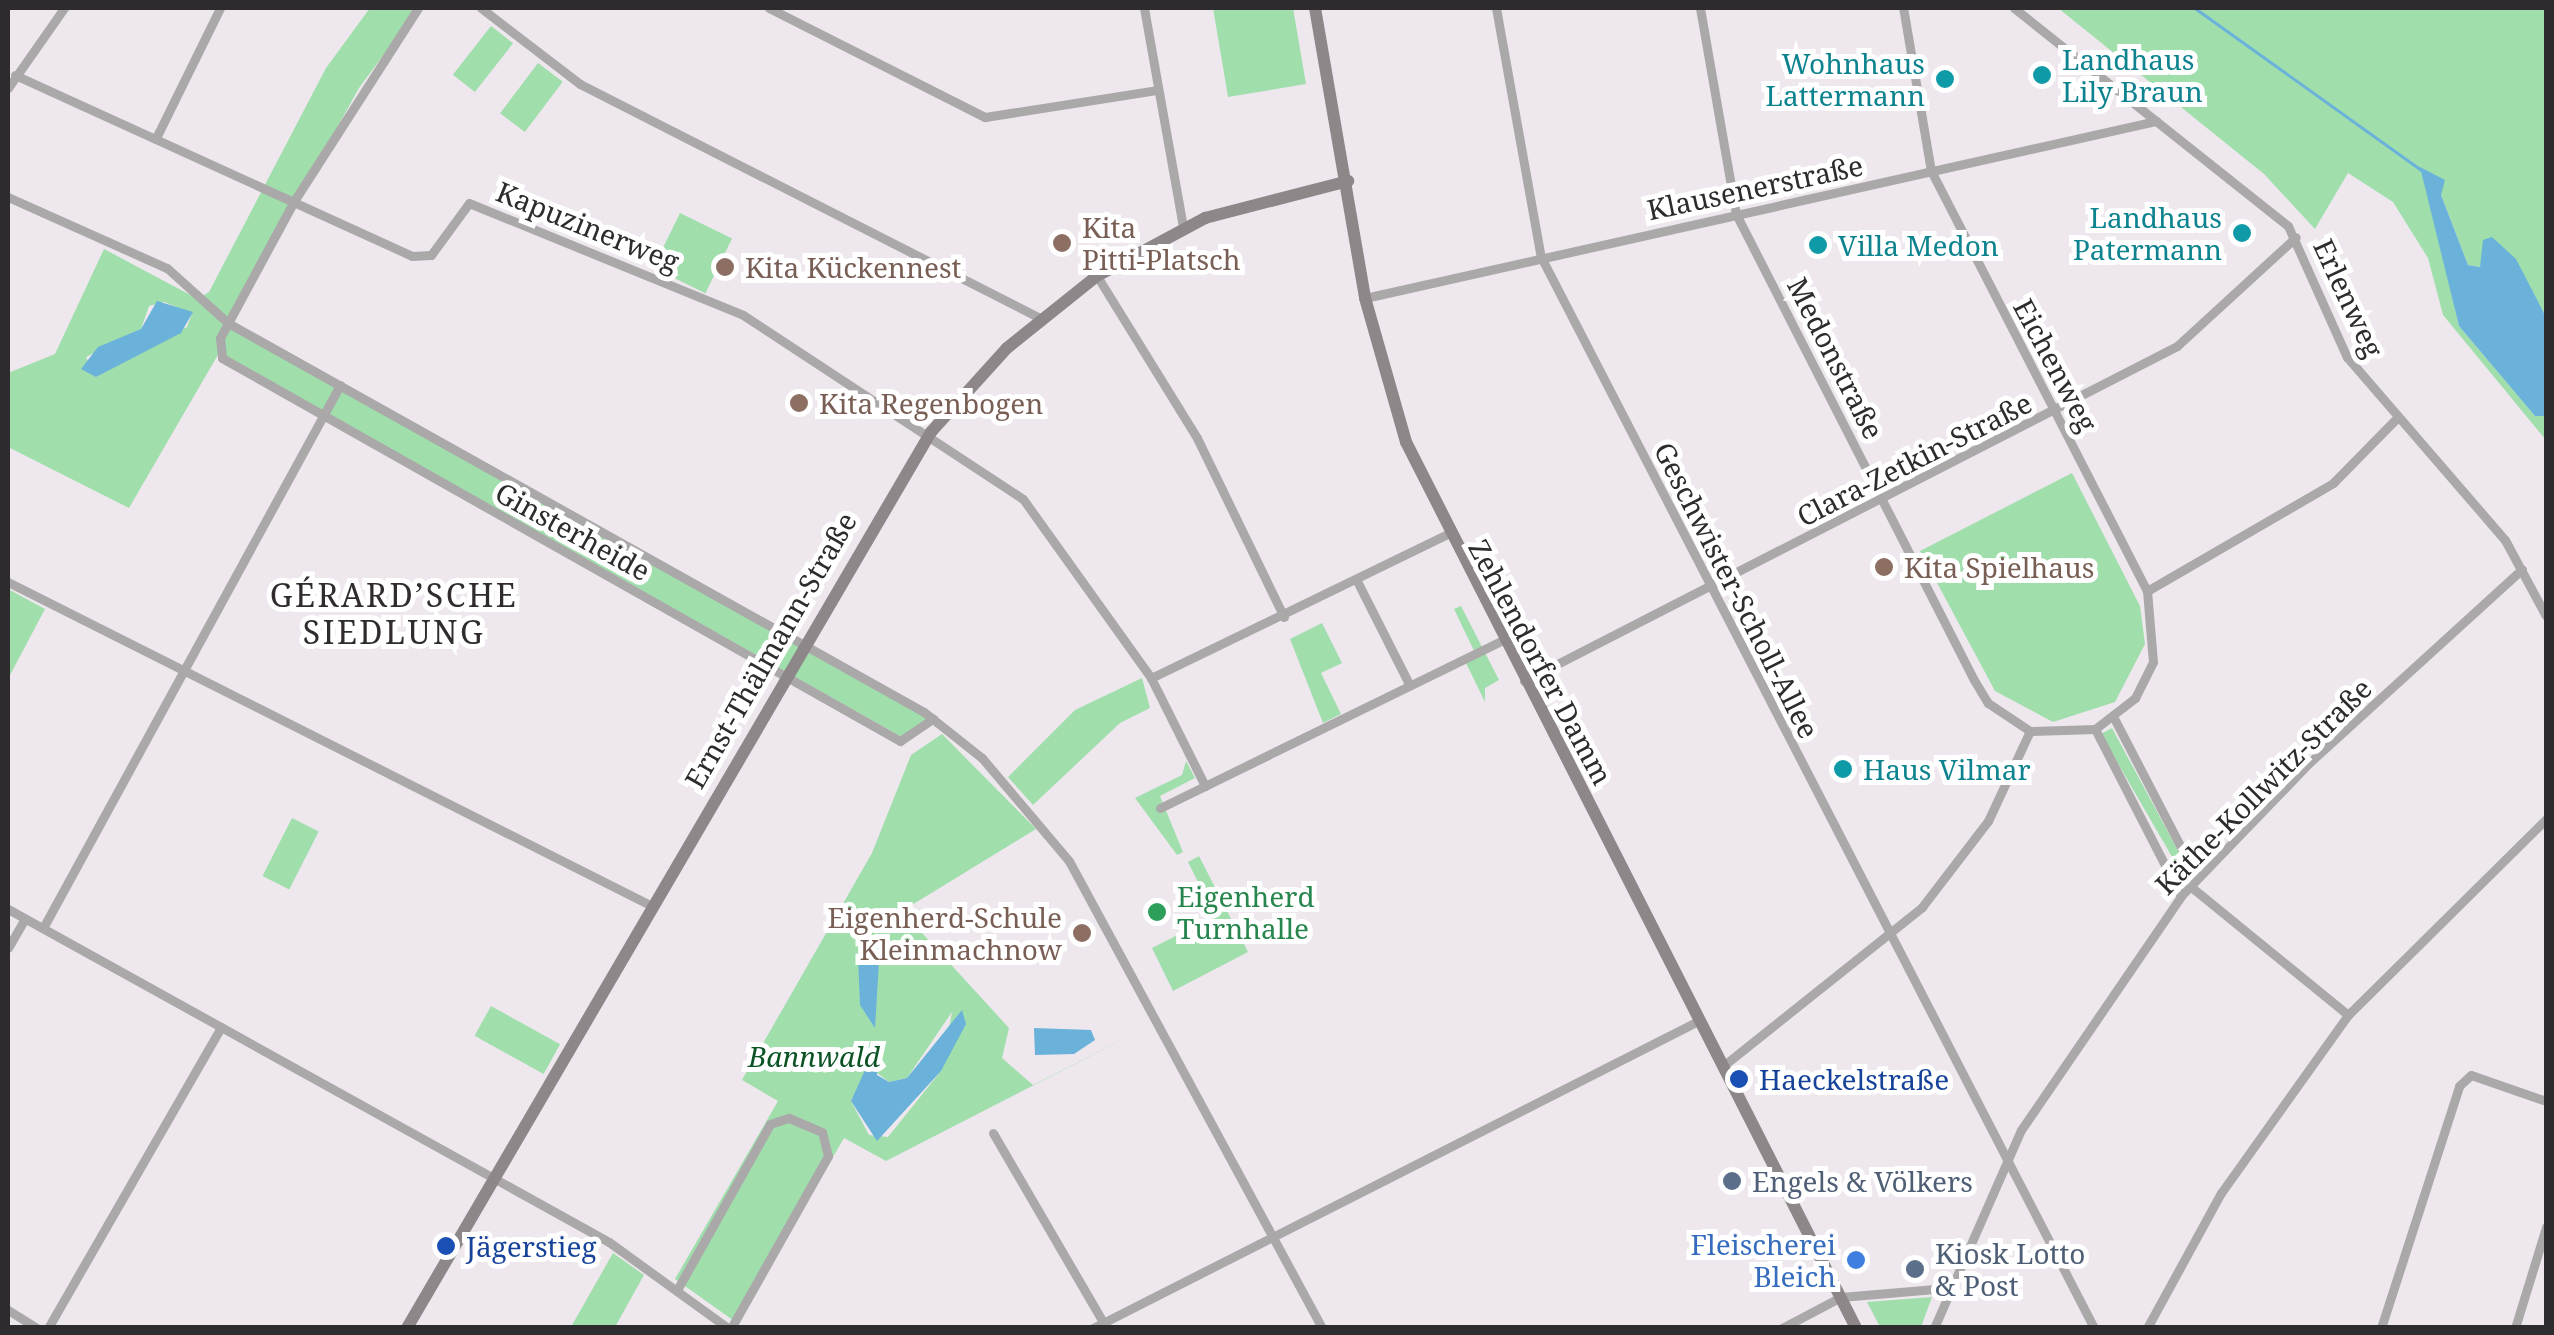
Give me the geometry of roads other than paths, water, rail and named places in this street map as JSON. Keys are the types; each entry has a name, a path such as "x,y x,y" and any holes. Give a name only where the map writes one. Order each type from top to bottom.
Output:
{"street":[{"path":"8,88 64,8"},
{"path":"156,138 220,8"},
{"path":"228,323 292,204 418,8"},
{"path":"482,8 580,84 1040,318"},
{"path":"769,8 985,117 1158,90"},
{"path":"1144,8 1183,228"},
{"name":"Zehlendorfer Damm","path":"1315,8 1348,181 1364,298 1382,373 1447,534 1856,1328"},
{"name":"Geschwister-Scholl-Allee","path":"1496,8 1541,257 2094,1328"},
{"name":"Medonstraße","path":"1700,8 1736,214 1988,702 2030,732"},
{"name":"Eichenweg","path":"1903,8 1931,171 2147,591 2153,662 2105,725"},
{"name":"Erlenweg","path":"2014,8 2296,237 2347,357 2395,420 2478,505 2522,569 2546,616"},
{"path":"15,76 292,204"},
{"name":"Klausenerstraße","path":"1364,298 2156,121"},
{"name":"Ernst-Thälmann-Straße","path":"407,1328 802,644 931,432 1040,318 1096,276 1183,228 1348,181"},
{"name":"Ginsterheide","path":"8,196 167,268 228,323 934,719 1008,785 1069,862 1322,1328"},
{"name":"Kapuzinerweg","path":"292,204 426,259 469,203 743,315 931,432 1022,499 1151,678 1205,786"},
{"name":"Clara-Zetkin-Straße","path":"1524,681 2054,412 2214,320 2296,237"},
{"path":"1096,276 1190,425 1284,617"},
{"name":"Ginsterheide","path":"228,323 222,358 784,676 900,740 934,719"},
{"path":"42,928 340,386"},
{"path":"2147,591 2333,484 2395,420"},
{"path":"1151,678 1357,582 1447,534"},
{"name":"Käthe-Kollwitz-Straße","path":"1934,1328 2005,1161 2181,896 2522,569"},
{"path":"8,582 652,906"},
{"path":"1357,582 1409,684"},
{"path":"1160,808 1503,640"},
{"path":"1722,1066 1889,934 1955,868 2030,732 2105,725"},
{"path":"2105,725 2193,882 2348,1016"},
{"path":"2105,725 2181,896"},
{"path":"2147,1328 2221,1193 2348,1016 2546,819"},
{"path":"8,910 494,1177 677,1290 730,1328 828,1156 822,1132 789,1118 770,1124 677,1290"},
{"path":"8,948 24,919"},
{"path":"992,1133 1098,1325 1698,1021"},
{"path":"48,1328 220,1028"},
{"path":"2381,1328 2459,1086 2471,1074 2546,1101"},
{"path":"2515,1328 2546,1228"},
{"path":"1782,1328 1842,1298 1948,1288"},
{"path":"8,1310 37,1328"}],"water":[{"path":"2420,167 2445,180 2441,195 2468,265 2480,267 2483,240 2492,237 2516,259 2546,317 2546,416 2535,416 2459,326"},
{"path":"157,301 193,312 181,333 96,377 81,369 98,347 141,329"},
{"path":"869,932 880,944 875,1028 860,1005 858,957"},
{"path":"962,1010 966,1024 941,1071 877,1141 851,1101 870,1059 878,1054 877,1075 889,1082 907,1078"},
{"path":"1034,1028 1091,1030 1095,1040 1074,1054 1035,1055"}],"waterway":[{"path":"2195,8 2421,170"}],"place":[{"name":"Landhaus Lily Braun","path":"2042,75"},
{"name":"Wohnhaus Lattermann","path":"1945,79"},
{"name":"Landhaus Patermann","path":"2242,233"},
{"name":"Kita Pitti-Platsch","path":"1062,243"},
{"name":"Villa Medon","path":"1818,245"},
{"name":"Kita Kückennest","path":"725,267"},
{"name":"Kita Regenbogen","path":"799,403"},
{"name":"Kita Spielhaus","path":"1884,567"},
{"name":"Haus Vilmar","path":"1843,769"},
{"name":"Eigenherd Turnhalle","path":"1157,912"},
{"name":"Eigenherd-Schule Kleinmachnow","path":"1082,933"},
{"name":"Haeckelstraße","path":"1739,1079"},
{"name":"Engels & Völkers","path":"1732,1181"},
{"name":"Jägerstieg","path":"446,1246"},
{"name":"Fleischerei Bleich","path":"1856,1260"},
{"name":"Kiosk Lotto & Post","path":"1915,1269"}],"district":[{"name":"GÉRARD’SCHE SIEDLUNG","path":"394,614"}],"park label":[{"name":"Bannwald","path":"814,1056"}]}
